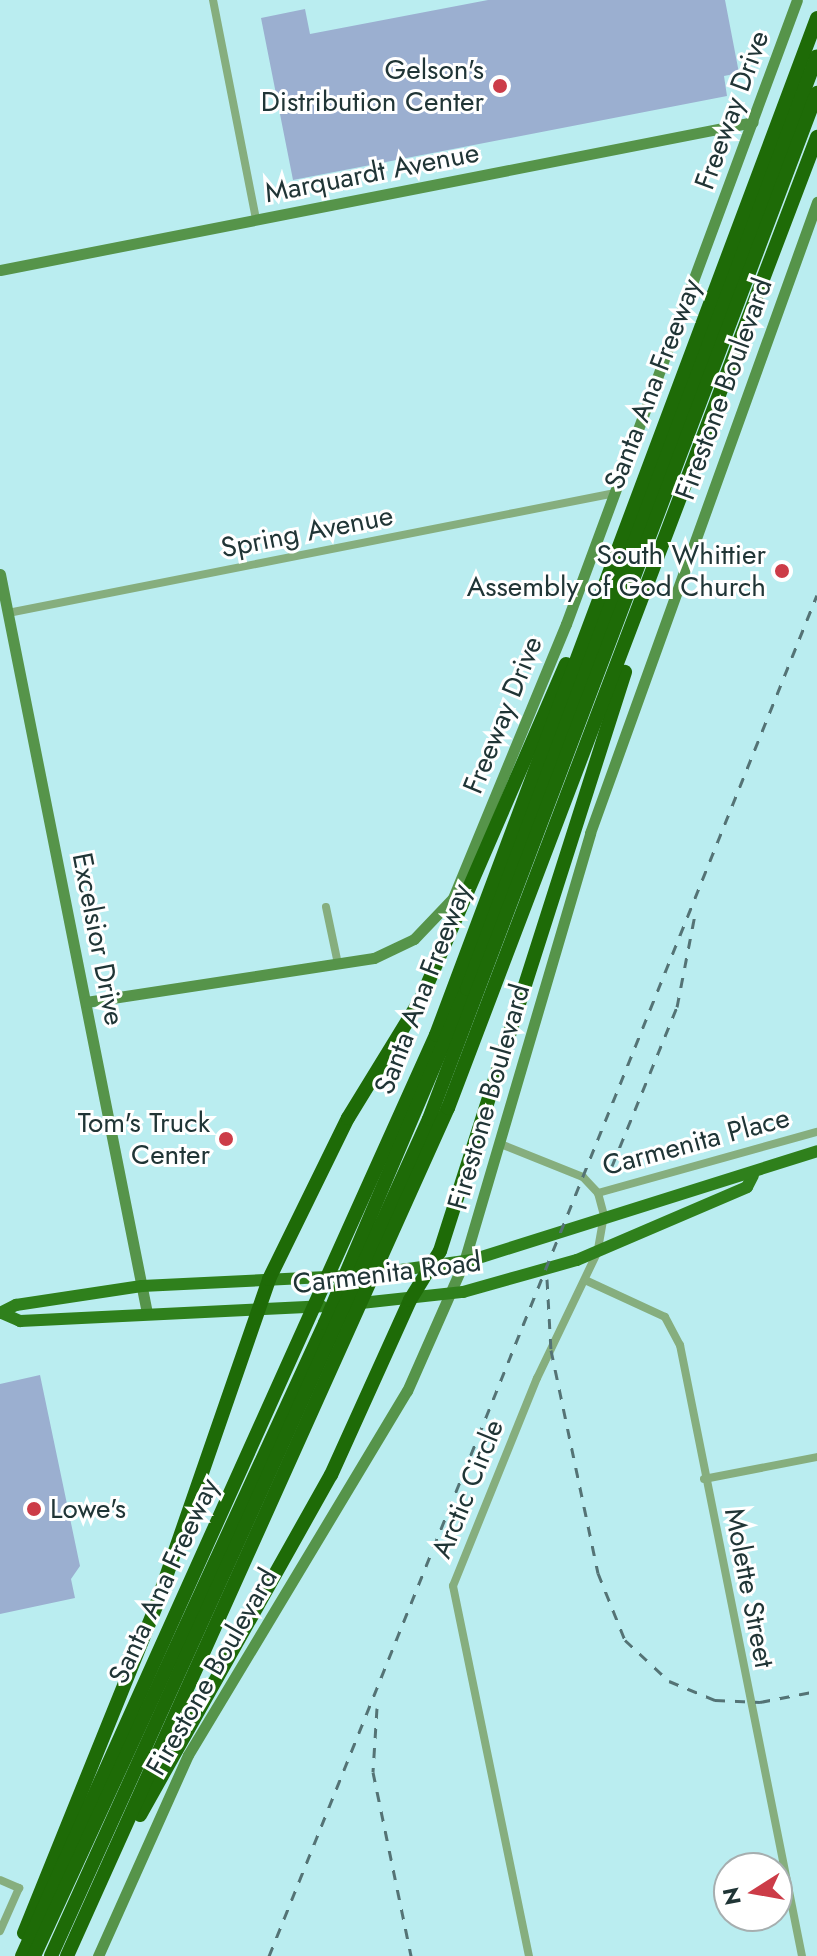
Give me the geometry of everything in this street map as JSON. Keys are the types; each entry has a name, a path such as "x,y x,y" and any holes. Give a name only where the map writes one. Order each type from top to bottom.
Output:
{"highway":[{"name":"Santa Ana Freeway","path":"19,1956 375,1179 617,552 817,18"},
{"path":"34,1956 325,1323 467,989 817,56"},
{"path":"51,1956 429,1119 817,93"},
{"path":"67,1956 390,1246 645,599 817,137"},
{"path":"19,1956 42,1876 157,1603 269,1279 326,1164 439,961 617,552"},
{"path":"79,1928 162,1769 331,1475 410,1300 429,1269 485,1113 612,721 645,599"}],"main road":[{"name":"Carmenita Road","path":"1,1313 16,1305 142,1286 429,1269 639,1212 740,1172 753,1175 817,1151"},
{"name":"Carmenita Road","path":"1,1313 20,1321 147,1313 257,1311 410,1300 520,1279 631,1238 747,1187 753,1175"}],"street":[{"path":"213,0 256,220"},
{"name":"Freeway Drive","path":"86,1002 338,964 403,947 453,898 615,493 797,0"},
{"name":"Marquardt Avenue","path":"0,270 753,122"},
{"name":"Firestone Boulevard","path":"98,1956 150,1833 223,1689 407,1391 464,1262 503,1145 590,833 817,202"},
{"name":"Spring Avenue","path":"8,613 615,493"},
{"name":"Excelsior Drive","path":"0,574 147,1313"},
{"path":"326,907 338,964"},
{"name":"Carmenita Place","path":"503,1145 583,1177 598,1193 817,1132"},
{"name":"Arctic Circle","path":"529,1956 453,1586 537,1378 585,1280 604,1215 598,1193"},
{"name":"Molette Street","path":"585,1280 651,1308 674,1330 802,1956"},
{"path":"704,1479 817,1457"},
{"path":"0,1880 19,1888 0,1931"}],"building":[{"name":"Gelson's Distribution Center","path":"488,0 725,0 739,73 724,76 727,96 293,180 261,18 305,9 310,34"},
{"name":"Lowe's","path":"40,1375 80,1566 71,1579 75,1598 0,1614 0,1384"}],"railway":[{"path":"269,1956 817,595"},
{"path":"612,1166 677,1007 695,914"},
{"path":"547,1279 551,1350 598,1573 625,1640 669,1681 715,1700 760,1702 817,1691"},
{"path":"377,1708 373,1772 411,1956"}],"place":[{"name":"Gelson's Distribution Center","path":"500,86"},
{"name":"South Whittier Assembly of God Church","path":"782,571"},
{"name":"Tom's Truck Center","path":"226,1139"},
{"name":"Lowe's","path":"34,1509"}]}
